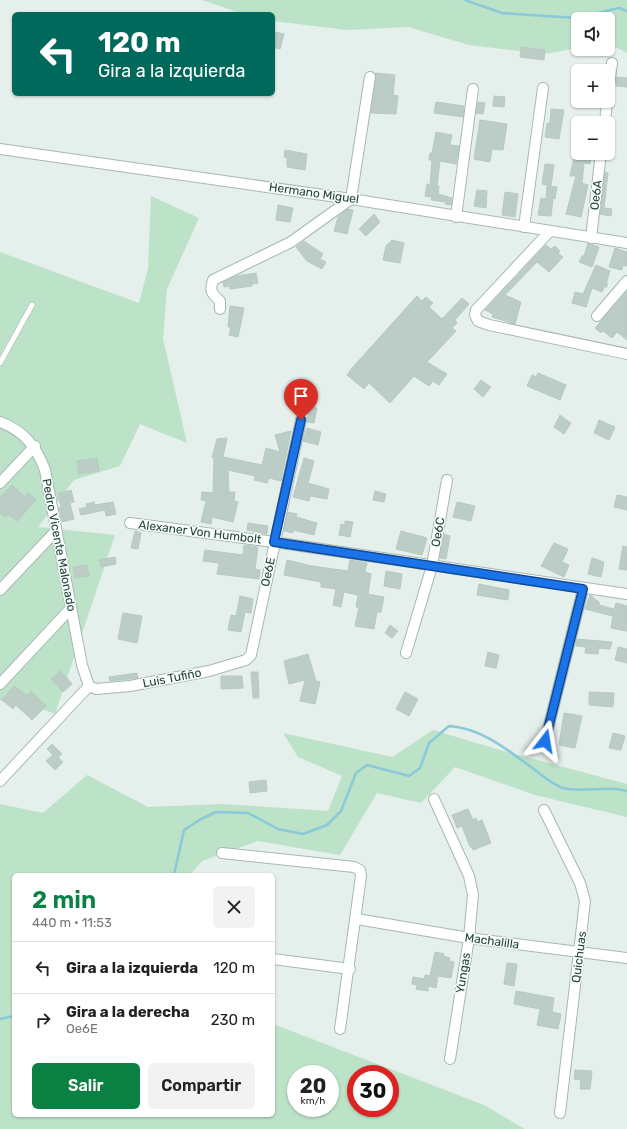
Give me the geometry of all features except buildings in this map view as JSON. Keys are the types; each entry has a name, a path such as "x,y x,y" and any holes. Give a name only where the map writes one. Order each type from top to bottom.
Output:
{"street":[{"path":"220,309 220,301 212,294 211,288 213,280 291,242 351,198 370,77"},
{"path":"524,227 543,88"},
{"path":"456,216 473,89"},
{"name":"Hermano Miguel","path":"0,149 351,198 627,243"},
{"name":"Oe6A","path":"591,238 600,160"},
{"path":"550,231 476,310 475,315 478,321 489,325 627,354"},
{"path":"596,316 627,281"},
{"name":"Oe6E","path":"251,654 301,420"},
{"name":"Pedro Vicente Malonado","path":"0,422 13,427 35,446 44,470 82,665 89,686"},
{"path":"0,483 35,446"},
{"name":"Oe6C","path":"406,653 432,566 447,480"},
{"name":"Alexaner Von Humbolt","path":"130,523 274,542 583,589 627,594"},
{"path":"0,590 55,532"},
{"path":"545,741 583,589"},
{"path":"0,684 71,608"},
{"name":"Luis Tufiño","path":"89,686 96,689 130,686 208,671 246,660 251,654"},
{"path":"0,781 89,686"},
{"name":"Yungas","path":"434,799 469,876 472,895 469,938 450,1059"},
{"name":"Quichuas","path":"544,810 580,883 585,901 560,1113"},
{"path":"222,853 354,867 360,870 362,876 357,919 340,1029"},
{"name":"Machalilla","path":"357,919 469,938 627,958"},
{"path":"275,959 350,969"}],"lane":[{"path":"0,363 32,304"}],"green space":[{"path":"202,0 627,0 627,53 615,47 615,12 571,12 571,49 544,54 469,45 408,27 347,30 275,21 275,12 237,12"},
{"path":"151,196 199,218 167,289 163,339 187,443 140,424 120,466 74,480 38,527 115,535 55,714 13,697 0,701 0,252 139,303 148,269"},
{"path":"433,730 500,750 627,784 627,817 535,795 455,767 421,803 377,793 340,855 258,841 202,861 192,873 12,873 12,1117 275,1117 275,1025 380,1065 347,1065 347,1117 399,1117 399,1072 484,1105 525,1129 0,1129 0,804 43,813 87,775 148,807 222,804 328,811 342,776 298,757 283,733 392,757"}],"waterway":[{"path":"465,0 502,13 577,18 619,8 627,11"},
{"path":"174,873 184,830 201,819 216,812 248,813 278,829 303,834 327,825 341,811 356,773 367,765 409,776 420,768 429,743 449,726 473,731 484,736 515,755 548,780 563,788 579,790 619,789 627,791"},
{"path":"0,1019 12,1016"}],"route":[{"path":"301,420 274,542 583,589 545,741"}]}
